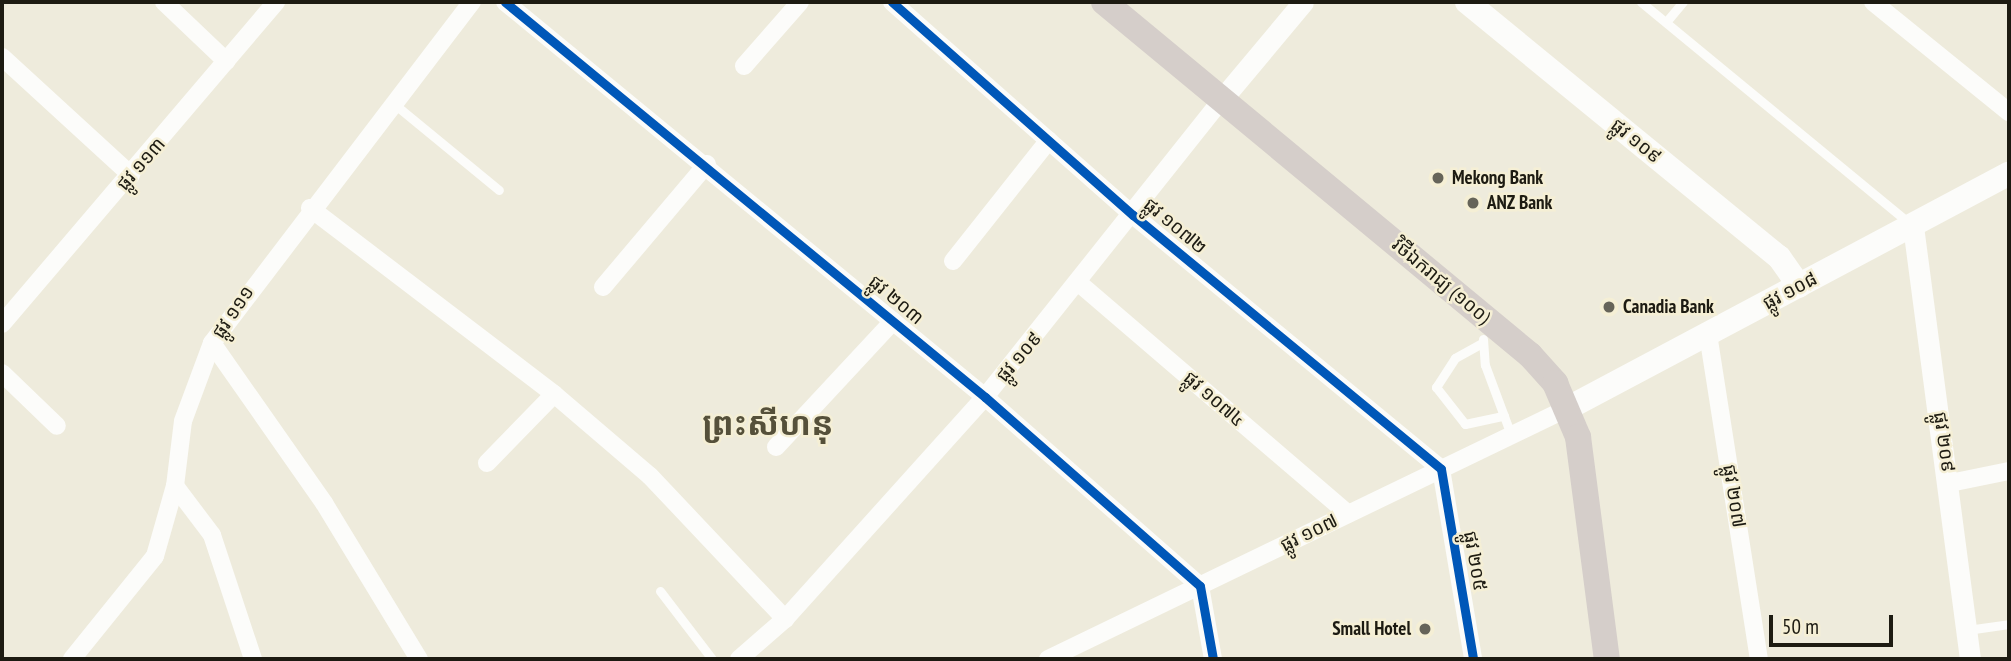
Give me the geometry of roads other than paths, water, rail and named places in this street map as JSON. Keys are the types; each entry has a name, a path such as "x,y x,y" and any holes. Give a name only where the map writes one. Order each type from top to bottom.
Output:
{"main road":[{"name":"វិថីឯករាជ្យ (១០០)","path":"1104,2 1222,99 1485,331 1530,355 1570,407 1607,659"},
{"name":"ផ្លូវ ១០៩","path":"1467,2 1779,257 1799,286"},
{"name":"ផ្លូវ ១០៨","path":"1570,407 2009,174"}],"street":[{"path":"164,2 226,61"},
{"name":"ផ្លូវ ១១៣","path":"2,324 276,2"},
{"name":"ផ្លូវ ១១១","path":"72,659 155,556 175,486 183,421 212,343 310,208 472,2"},
{"name":"ផ្លូវ ២០៣","path":"505,2 707,164 985,397 1200,586"},
{"path":"744,66 800,2"},
{"name":"ផ្លូវ ១០៧២","path":"892,2 1133,215 1441,469"},
{"path":"1222,99 1303,2"},
{"path":"1873,2 2009,112"},
{"path":"2,57 131,174"},
{"name":"ផ្លូវ ១០៩","path":"739,659 785,619 985,397 1080,284 1222,99"},
{"path":"953,261 1049,140"},
{"path":"603,287 707,164"},
{"path":"310,208 554,394 650,476 785,619"},
{"name":"ផ្លូវ ២០៩","path":"1913,226 1950,483 1970,659"},
{"name":"ផ្លូវ ១០៧៤","path":"1080,284 1348,514"},
{"path":"776,447 893,321"},
{"name":"ផ្លូវ ២០៧","path":"1708,334 1759,659"},
{"path":"212,343 324,503 419,659"},
{"path":"2,373 57,426"},
{"path":"487,463 554,394"},
{"name":"ផ្លូវ ១០៧","path":"1048,659 1570,407"},
{"name":"ផ្លូវ ២០៥","path":"1441,469 1473,659"},
{"path":"1950,483 2009,471"},
{"path":"175,486 212,536 253,659"},
{"path":"1200,586 1213,659"}],"lane":[{"path":"1641,2 1913,226"},
{"path":"1666,23 1682,2"},
{"path":"392,102 499,190"},
{"path":"1485,331 1503,416 1511,435"},
{"path":"1485,331 1455,358 1436,387 1465,424 1503,416"},
{"path":"660,591 712,659"},
{"path":"1966,630 2009,624"}],"place":[{"name":"Mekong Bank","path":"1438,178"},
{"name":"ANZ Bank","path":"1473,203"},
{"name":"Canadia Bank","path":"1609,307"},
{"name":"Small Hotel","path":"1425,629"}],"district":[{"name":"ព្រះសីហនុ","path":"768,423"}]}
